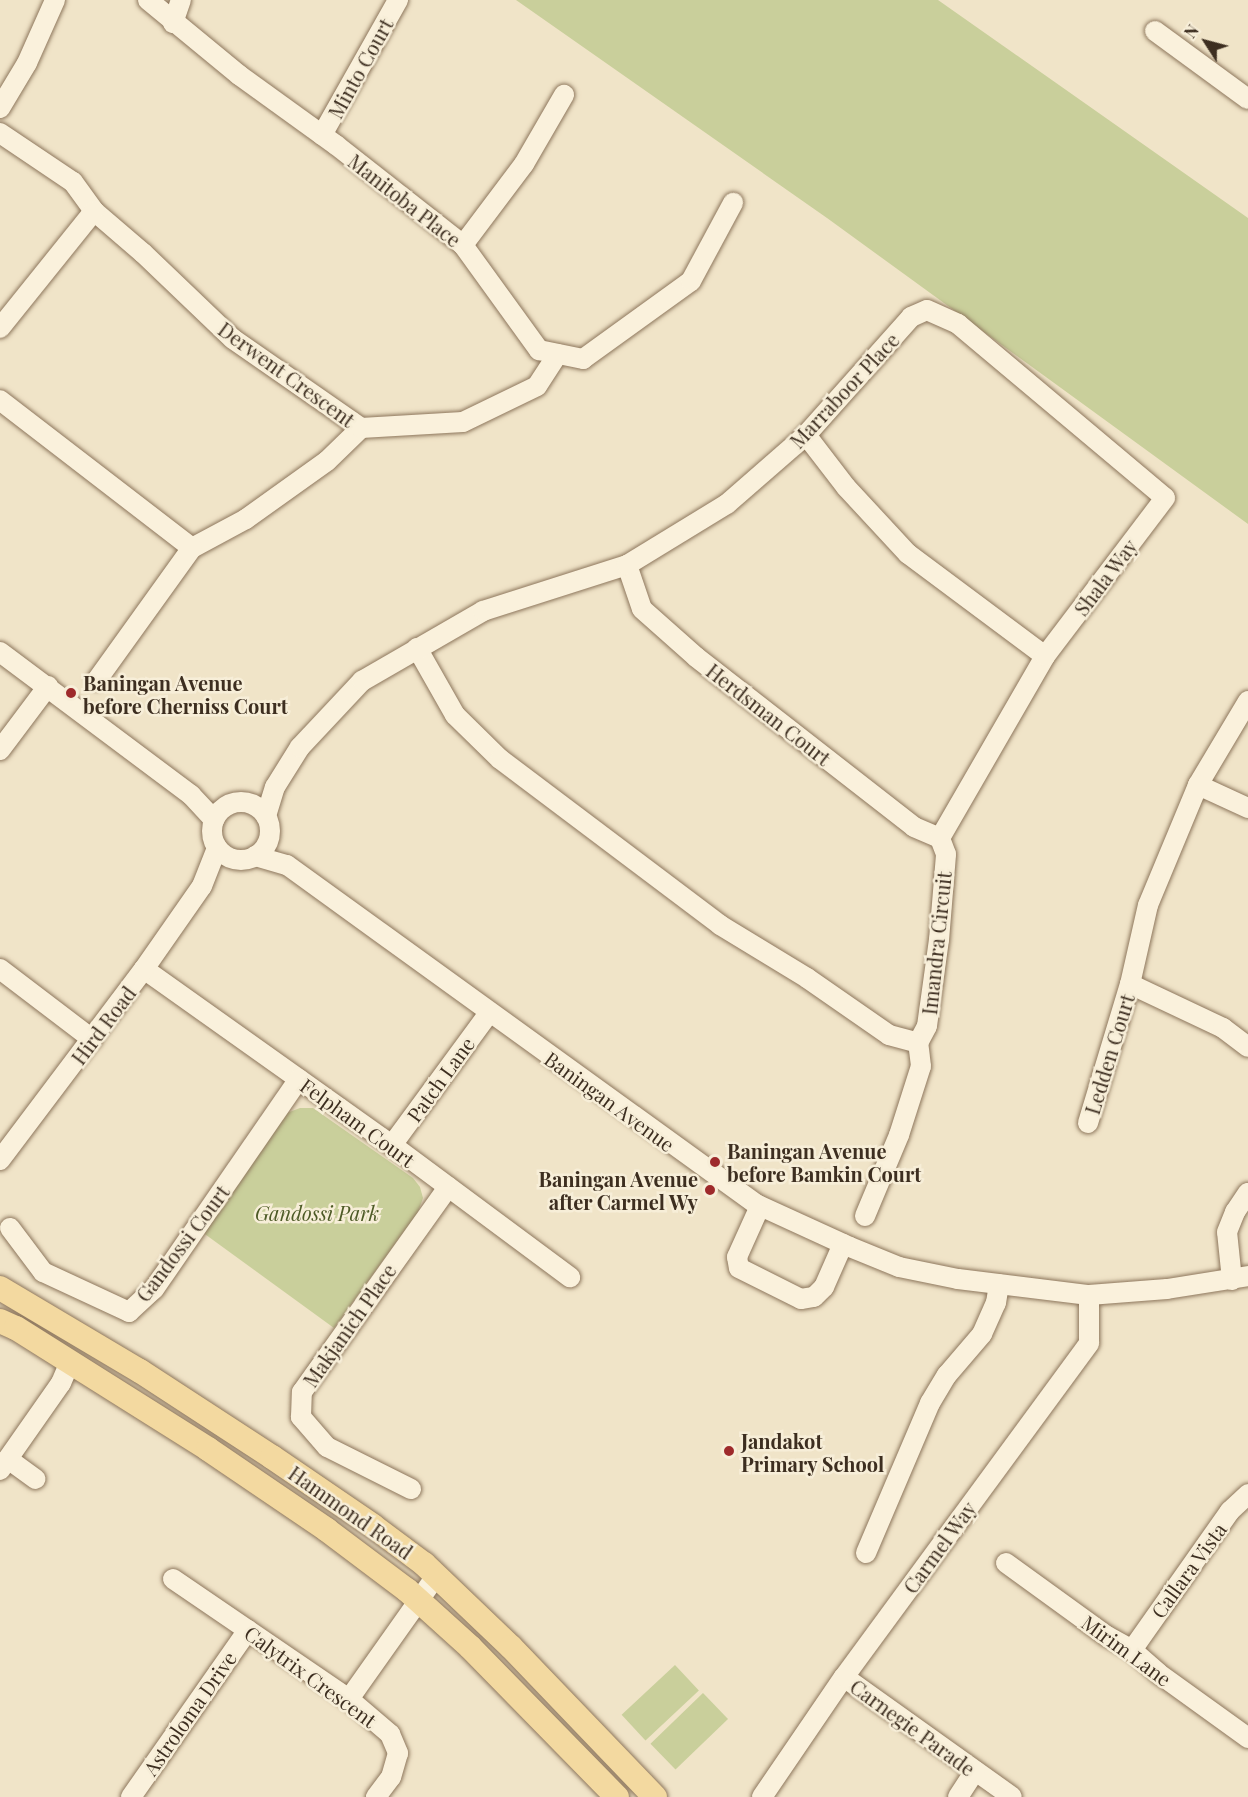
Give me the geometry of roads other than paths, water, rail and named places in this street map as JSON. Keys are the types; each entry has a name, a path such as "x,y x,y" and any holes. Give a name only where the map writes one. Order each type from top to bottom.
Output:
{"main road":[{"name":"Hammond Road","path":"0,1288 140,1371 272,1456 374,1526 436,1576 511,1647 655,1797"},
{"name":"Hammond Road","path":"0,1321 70,1362 248,1476 327,1530 419,1600 470,1647 617,1797"}],"street":[{"path":"0,108 27,63 55,0"},
{"name":"Manitoba Place","path":"148,0 173,23 463,244 539,350 583,359 691,281 733,203"},
{"path":"173,23 181,0"},
{"name":"Minto Court","path":"322,135 398,0"},
{"path":"1155,31 1248,99"},
{"path":"463,244 524,164 564,95"},
{"name":"Derwent Crescent","path":"0,133 73,182 94,211 143,253 233,339 361,428 327,461 246,519 192,548"},
{"path":"0,328 94,211"},
{"name":"Marraboor Place","path":"267,826 274,787 300,747 362,681 483,611 627,565 727,504 806,435 910,318 927,310 958,324 1165,498"},
{"path":"361,428 463,422 537,386 558,354"},
{"path":"0,400 192,548 97,680"},
{"path":"806,435 846,487 908,554 1045,656 940,838"},
{"name":"Shala Way","path":"1045,656 1165,498"},
{"name":"Herdsman Court","path":"627,565 642,609 696,657 914,827 940,838"},
{"name":"Imandra Circuit","path":"417,648 455,715 500,759 720,925 807,978 889,1035 918,1044 927,1026 939,940 946,854 940,838"},
{"path":"0,652 191,795 220,813"},
{"path":"0,750 48,686"},
{"name":"Ledden Court","path":"1088,1123 1130,984 1148,905 1198,785 1248,701"},
{"path":"1198,785 1248,808"},
{"path":"220,813 274,787"},
{"path":"220,813 213,839 218,848 235,859 255,856 262,849 267,826 254,805 244,802"},
{"name":"Baningan Avenue","path":"267,826 287,865"},
{"name":"Hird Road","path":"0,1160 93,1039 202,886 218,848"},
{"name":"Baningan Avenue","path":"255,856 287,865 682,1154 760,1206 843,1244 899,1267 999,1284 1089,1295 1240,1278"},
{"name":"Hird Road","path":"202,886 235,859"},
{"path":"0,969 93,1039"},
{"name":"Felpham Court","path":"144,969 392,1145 570,1277"},
{"path":"1130,984 1223,1028 1248,1047"},
{"name":"Patch Lane","path":"392,1145 489,1013"},
{"path":"865,1216 899,1135 921,1066 918,1044"},
{"name":"Gandossi Court","path":"10,1228 43,1272 129,1312 154,1289 299,1079"},
{"name":"Makjanich Place","path":"411,1489 327,1447 301,1417 302,1392 448,1187"},
{"path":"1240,1278 1227,1232 1235,1212 1248,1193"},
{"path":"760,1206 737,1257 739,1268 801,1299 814,1297 824,1287 843,1244"},
{"path":"866,1553 930,1403 947,1375 982,1334 996,1303 999,1284"},
{"name":"Carmel Way","path":"761,1795 844,1677 1089,1343 1089,1295"},
{"path":"36,1479 4,1465 61,1383 70,1362"},
{"name":"Callara Vista","path":"1132,1650 1230,1511 1248,1494"},
{"name":"Mirim Lane","path":"1006,1563 1107,1636 1132,1650 1158,1673 1248,1738"},
{"path":"349,1699 436,1576"},
{"name":"Calytrix Crescent","path":"173,1579 349,1699 390,1734 398,1753 391,1777 376,1797"},
{"name":"Astroloma Drive","path":"131,1797 248,1630"},
{"name":"Carnegie Parade","path":"844,1677 1012,1797"},
{"path":"958,1797 975,1771"}],"place":[{"name":"Baningan Avenue before Cherniss Court","path":"71,693"},
{"name":"Baningan Avenue before Bamkin Court","path":"715,1162"},
{"name":"Baningan Avenue after Carmel Wy","path":"710,1190"},
{"name":"Jandakot Primary School","path":"729,1451"}],"park label":[{"name":"Gandossi Park","path":"317,1212"}]}
